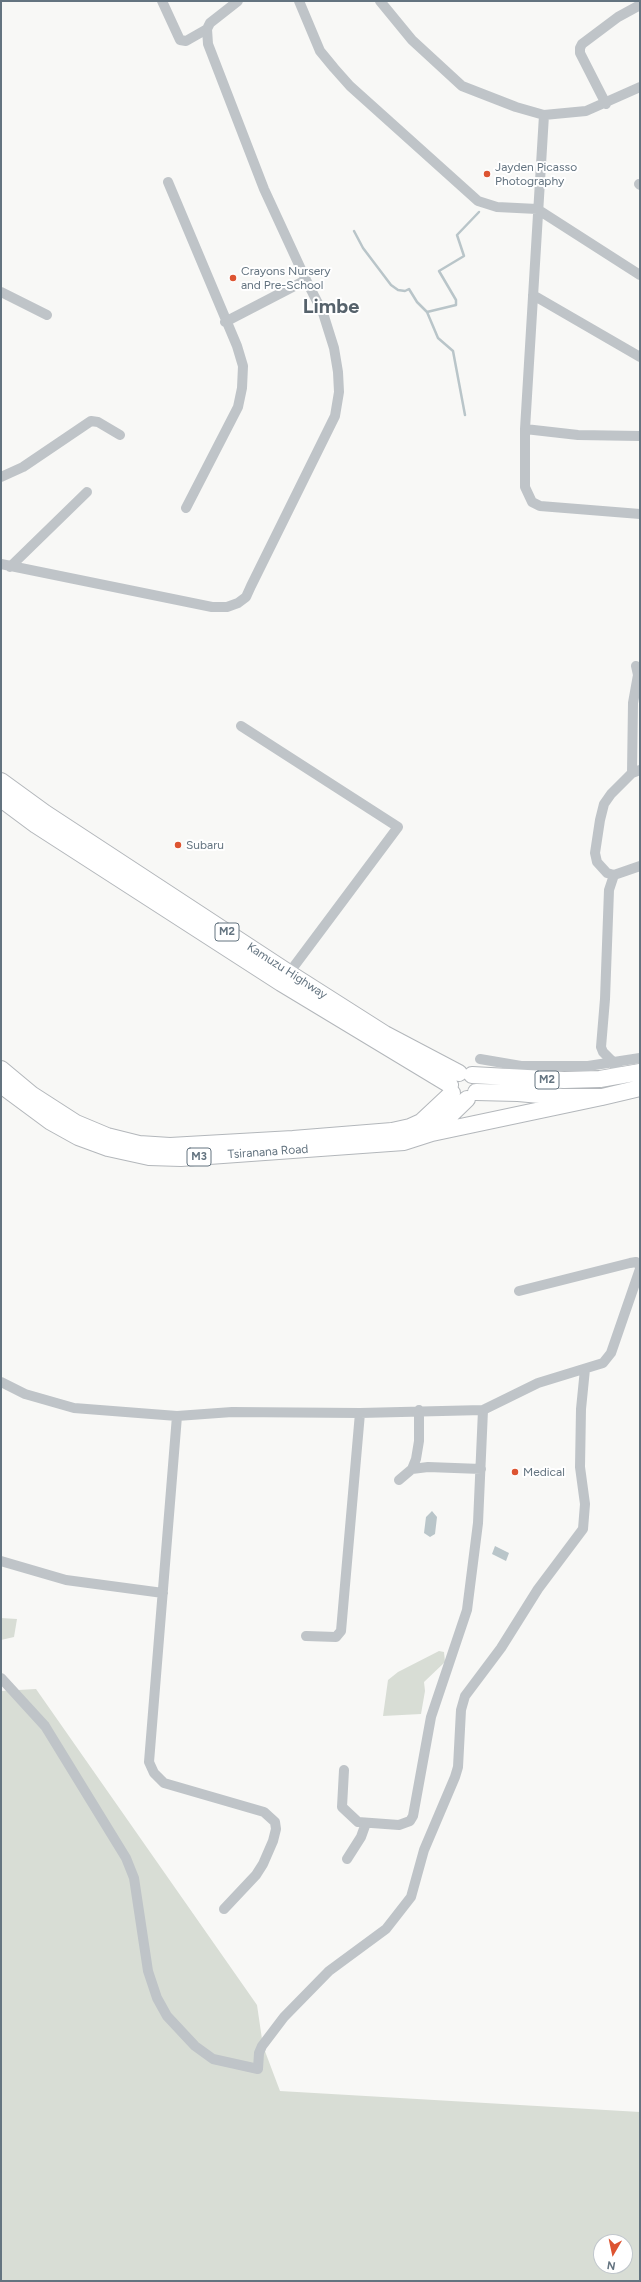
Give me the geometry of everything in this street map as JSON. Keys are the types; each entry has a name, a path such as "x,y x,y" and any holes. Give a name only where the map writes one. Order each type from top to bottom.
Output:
{"highway":[{"name":"Kamuzu Highway","path":"1,781 44,813 463,1086 600,1079 640,1072"},
{"name":"Kamuzu Highway","path":"1,799 36,825 281,983 463,1086 562,1097 602,1097 633,1090"},
{"name":"Tsiranana Road","path":"1,1069 31,1094 76,1123 107,1136 133,1142 170,1146 293,1139 392,1131 410,1127 421,1122 463,1086"},
{"name":"Tsiranana Road","path":"1,1085 51,1122 78,1136 108,1148 149,1157 180,1158 404,1142 432,1134 463,1086"},
{"path":"432,1134 602,1097"}],"street":[{"path":"162,1 180,40 186,41 207,29"},
{"path":"5,566 212,607 227,607 238,603 246,597 335,416 339,392 334,348 323,313 264,189 208,44 207,29 210,23 238,1"},
{"path":"299,1 320,51 334,68 350,86 463,189 478,201 497,207 537,209 640,275"},
{"path":"380,1 412,40 462,86 493,99 544,115 586,111 606,104 640,87"},
{"path":"606,104 580,53 580,48 582,44 618,17 640,5"},
{"path":"544,115 537,209 525,429 525,487 532,502 540,506 640,514"},
{"path":"168,182 243,366 242,388 238,406 186,508"},
{"path":"225,322 306,280"},
{"path":"1,292 47,315"},
{"path":"533,295 640,357"},
{"path":"1,477 23,467 91,421 98,422 120,435"},
{"path":"525,429 578,436 640,436"},
{"path":"5,566 86,492"},
{"path":"636,666 638,675 633,703 636,772 611,794 604,804 595,852 598,862 607,873 614,875 640,866"},
{"path":"240,726 398,827 289,973"},
{"path":"614,875 609,890 606,999 601,1047 603,1052 612,1061 633,1090"},
{"path":"480,1059 520,1066 554,1067 588,1066 612,1061 640,1058"},
{"path":"1,1382 25,1394 74,1408 177,1416 232,1412 360,1413 419,1410 483,1410 538,1383 603,1363 611,1353 640,1268 636,1262 630,1263 519,1291"},
{"path":"1,1678 45,1726 126,1858 134,1878 148,1971 157,1998 167,2016 195,2046 213,2059 258,2069 259,2053 262,2046 284,2017 329,1971 386,1929 411,1897 424,1850 440,1815 456,1772 462,1710 465,1696 501,1648 538,1589 583,1529 585,1504 580,1467 581,1409 584,1369"},
{"path":"399,1480 412,1469 418,1450 419,1410"},
{"path":"344,1770 342,1807 358,1822 405,1824 413,1816 431,1717 467,1610 478,1523 483,1410"},
{"path":"306,1636 336,1637 341,1631 360,1413"},
{"path":"177,1416 149,1762 150,1767 164,1783 264,1812 275,1822 276,1829 273,1841 256,1875 224,1909"},
{"path":"412,1469 428,1467 481,1469"},
{"path":"1,1562 66,1580 163,1593"},
{"path":"347,1859 361,1837 366,1823"}],"shaded area":[{"path":"432,1511 437,1517 435,1534 430,1537 424,1533 426,1517"},
{"path":"495,1546 509,1553 506,1561 492,1554"},
{"path":"1,1618 17,1619 14,1637 1,1640"},
{"path":"439,1651 444,1652 445,1662 424,1682 425,1691 421,1714 383,1716 388,1680 398,1672"},
{"path":"36,1689 257,2005 263,2046 280,2091 640,2112 640,2281 1,2281 1,1691"}],"waterway":[{"path":"465,415 453,351 438,338 427,312 456,305 456,300 439,271 464,256 457,235 479,212"},
{"path":"354,231 363,248 391,285 398,290 405,291 409,289 417,302 427,312"}],"place":[{"name":"Jayden Picasso Photography","path":"487,174"},
{"name":"Crayons Nursery and Pre-School","path":"233,278"},
{"name":"Subaru","path":"178,845"},
{"name":"Medical","path":"515,1472"}],"district":[{"name":"Limbe","path":"331,307"}]}
